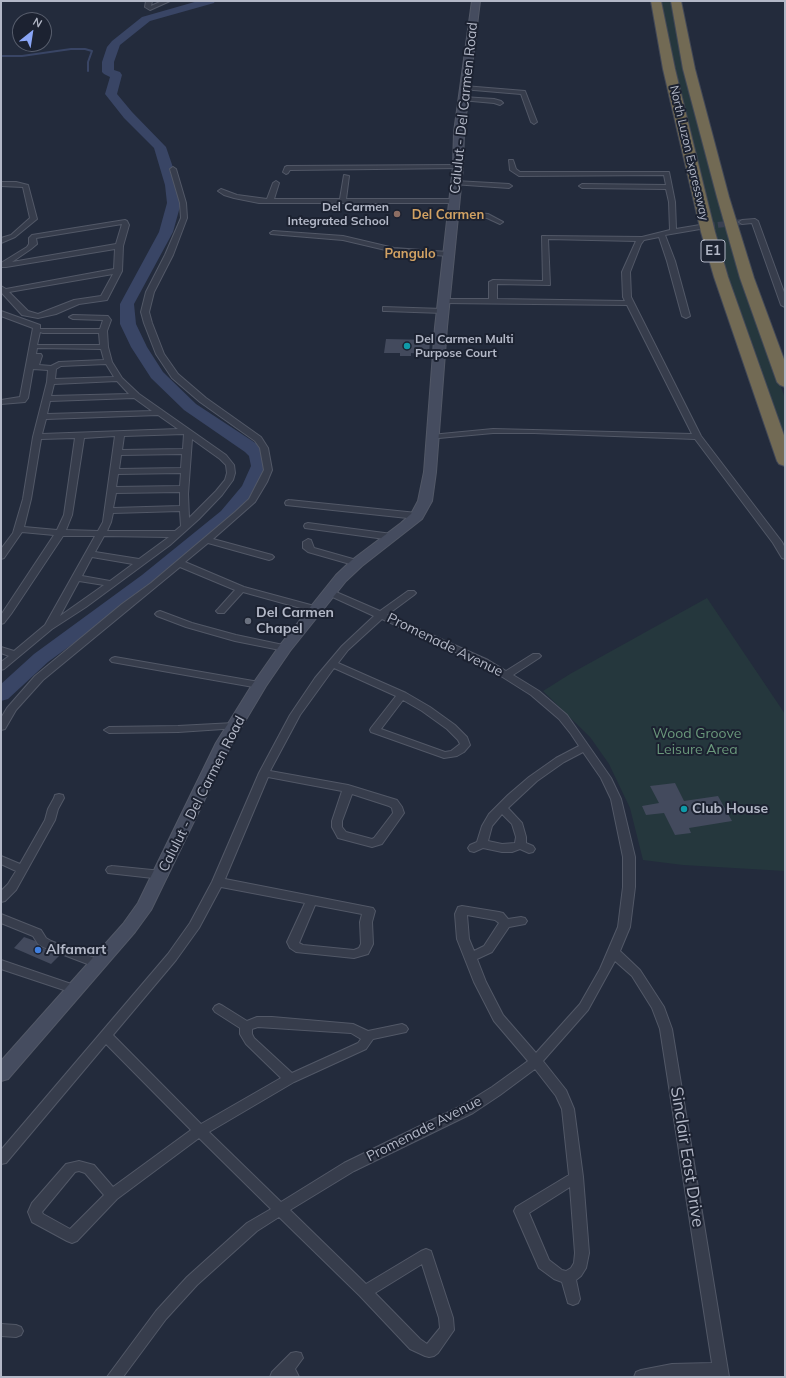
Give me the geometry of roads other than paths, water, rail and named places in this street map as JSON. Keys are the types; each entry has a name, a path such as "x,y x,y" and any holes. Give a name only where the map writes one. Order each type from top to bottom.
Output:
{"highway":[{"name":"North Luzon Expressway","path":"656,1 669,69 710,240 721,277 785,461"},
{"name":"North Luzon Expressway","path":"676,1 689,69 723,197 747,278 785,382"}],"main road":[{"name":"Calulut - Del Carmen Road","path":"1,1074 76,990 129,928 145,906 162,875 211,769 234,726 259,685 285,648 329,592 357,563 417,516 425,501 430,472 431,437 448,254 454,207 455,183 458,167 459,132 476,1"}],"street":[{"path":"149,1 148,7 150,8 167,1"},
{"path":"463,94 523,92 534,122"},
{"path":"463,94 494,100 500,103"},
{"path":"511,161 513,170 519,174 667,173 672,202 673,231"},
{"path":"286,172 287,168 458,167"},
{"path":"1,727 12,708 39,678 125,606 154,585 238,514 252,500 263,482 268,470 264,448 258,439 203,400 175,376 160,354 148,323 145,312 150,292 170,255 184,218 183,203 173,169"},
{"path":"343,200 346,176"},
{"path":"270,201 276,183"},
{"path":"455,183 509,186"},
{"path":"1,184 26,186 34,219 13,236 1,241"},
{"path":"582,186 669,187"},
{"path":"221,191 226,194 245,199 270,201 343,200 454,207 488,216 500,222"},
{"path":"742,222 755,221 785,305"},
{"path":"1,266 29,248 33,244 32,238 34,236 125,222 126,225 119,246 118,271 104,298 77,302 53,312 38,316 25,313 3,289"},
{"path":"493,302 493,282 547,283 544,237 642,239 673,231 700,227"},
{"path":"273,233 342,238 394,250 448,254"},
{"path":"661,234 671,261 686,316"},
{"path":"642,239 636,248 626,272 626,285 629,303 697,437 777,542 785,556"},
{"path":"394,250 400,243"},
{"path":"1,266 119,246"},
{"path":"3,289 118,271"},
{"path":"386,309 493,302 629,303"},
{"path":"1,313 37,327 24,398 22,400 1,402"},
{"path":"1,667 49,627 83,605 142,562 185,527 219,493 231,473 230,465 223,457 136,396 119,379 108,362 104,347 103,331 107,320 105,318 73,317"},
{"path":"46,320 35,367 52,368 60,364 108,362"},
{"path":"43,331 103,331"},
{"path":"40,347 104,347"},
{"path":"1,556 19,530 27,499 37,437 51,382 52,368"},
{"path":"51,382 119,379"},
{"path":"47,400 136,396"},
{"path":"43,417 159,413"},
{"path":"37,437 188,431"},
{"path":"185,527 184,489 188,431"},
{"path":"431,437 493,431 534,431 697,437"},
{"path":"49,627 107,522 120,434"},
{"path":"1,620 8,612 60,533 68,515 80,435"},
{"path":"117,453 186,451"},
{"path":"114,472 185,470"},
{"path":"112,490 184,489"},
{"path":"289,503 417,516"},
{"path":"108,511 185,508"},
{"path":"308,526 392,537"},
{"path":"19,530 60,533 176,534"},
{"path":"206,540 269,556"},
{"path":"308,542 308,548 311,550 357,563"},
{"path":"89,554 142,562"},
{"path":"179,563 241,590 315,609"},
{"path":"76,578 112,584"},
{"path":"221,611 241,590"},
{"name":"Promenade Avenue","path":"114,1377 161,1314 192,1281 252,1227 349,1166 468,1109 496,1091 536,1060 584,1007 614,953 624,927 628,906 629,857 616,800 606,778 563,717 535,693 506,674 466,652 329,592"},
{"path":"1,1159 172,957 195,925 218,882 264,773 295,715 332,664 345,648 382,614 411,594"},
{"path":"160,614 190,625 235,638 285,648"},
{"path":"1,650 16,655"},
{"path":"506,674 536,656"},
{"path":"114,660 259,685"},
{"path":"332,664 402,695 426,709 452,727 463,739 465,745 453,754 444,755 375,730 402,695"},
{"path":"109,730 178,729 234,726"},
{"path":"502,808 517,823 524,847 502,848 478,846 493,817 502,808 533,779 560,760 585,747"},
{"path":"264,773 348,789 393,803 399,812 378,841 372,843 342,835 337,821 348,789"},
{"path":"1,898 12,887 50,820 52,809 59,798"},
{"path":"1,860 22,869"},
{"path":"112,870 162,875"},
{"path":"218,882 369,911 366,922 367,944 364,951 354,954 300,949 294,945 293,942 311,901"},
{"path":"506,923 499,916 462,910 461,914 463,938 480,982 498,1018 536,1060 562,1094 568,1109 576,1177 582,1253 581,1264 576,1272 568,1277"},
{"path":"1,918 38,933 42,941 47,944 98,964"},
{"path":"471,957 488,949 506,923 521,921"},
{"name":"Sinclair East Drive","path":"614,953 636,973 658,1006 666,1029 722,1373"},
{"path":"1,964 76,990"},
{"path":"219,1008 246,1026"},
{"path":"246,1026 257,1022 272,1022 346,1028 354,1029 367,1036 402,1028"},
{"path":"246,1026 246,1034 250,1040 290,1079"},
{"path":"106,1036 200,1131 365,1292 415,1344 429,1351 447,1330 446,1318 426,1255 365,1292"},
{"path":"112,1195 89,1169 79,1166 71,1168 37,1207 35,1212 37,1218 72,1237 112,1195 200,1131 244,1104 290,1079 362,1046 367,1040 367,1036"},
{"path":"568,1277 555,1272 544,1264 521,1211 576,1177"},
{"path":"568,1277 574,1299"},
{"path":"1,1330 16,1331"},
{"path":"641,1377 672,1370 722,1373"}],"waterway":[{"path":"1,695 41,658 149,579 227,515 250,488 260,466 257,456 251,448 190,407 157,375 139,347 128,324 127,304 166,232 174,203 172,185 160,147 128,115 111,94 116,75 108,72 108,62 113,47 116,43 146,19 210,1"},
{"path":"1,56 22,56 71,49 85,49 92,51 88,62 88,71"}],"tunnel":[{"path":"700,227 742,222"}],"place":[{"name":"Del Carmen Integrated School","path":"397,214"},
{"name":"Del Carmen Multi Purpose Court","path":"407,346"},
{"name":"Del Carmen Chapel","path":"248,621"},
{"name":"Club House","path":"684,809"},
{"name":"Alfamart","path":"38,950"}],"district":[{"name":"Del Carmen","path":"448,215"},
{"name":"Pangulo","path":"410,254"}],"park label":[{"name":"Wood Groove Leisure Area","path":"697,742"}]}
